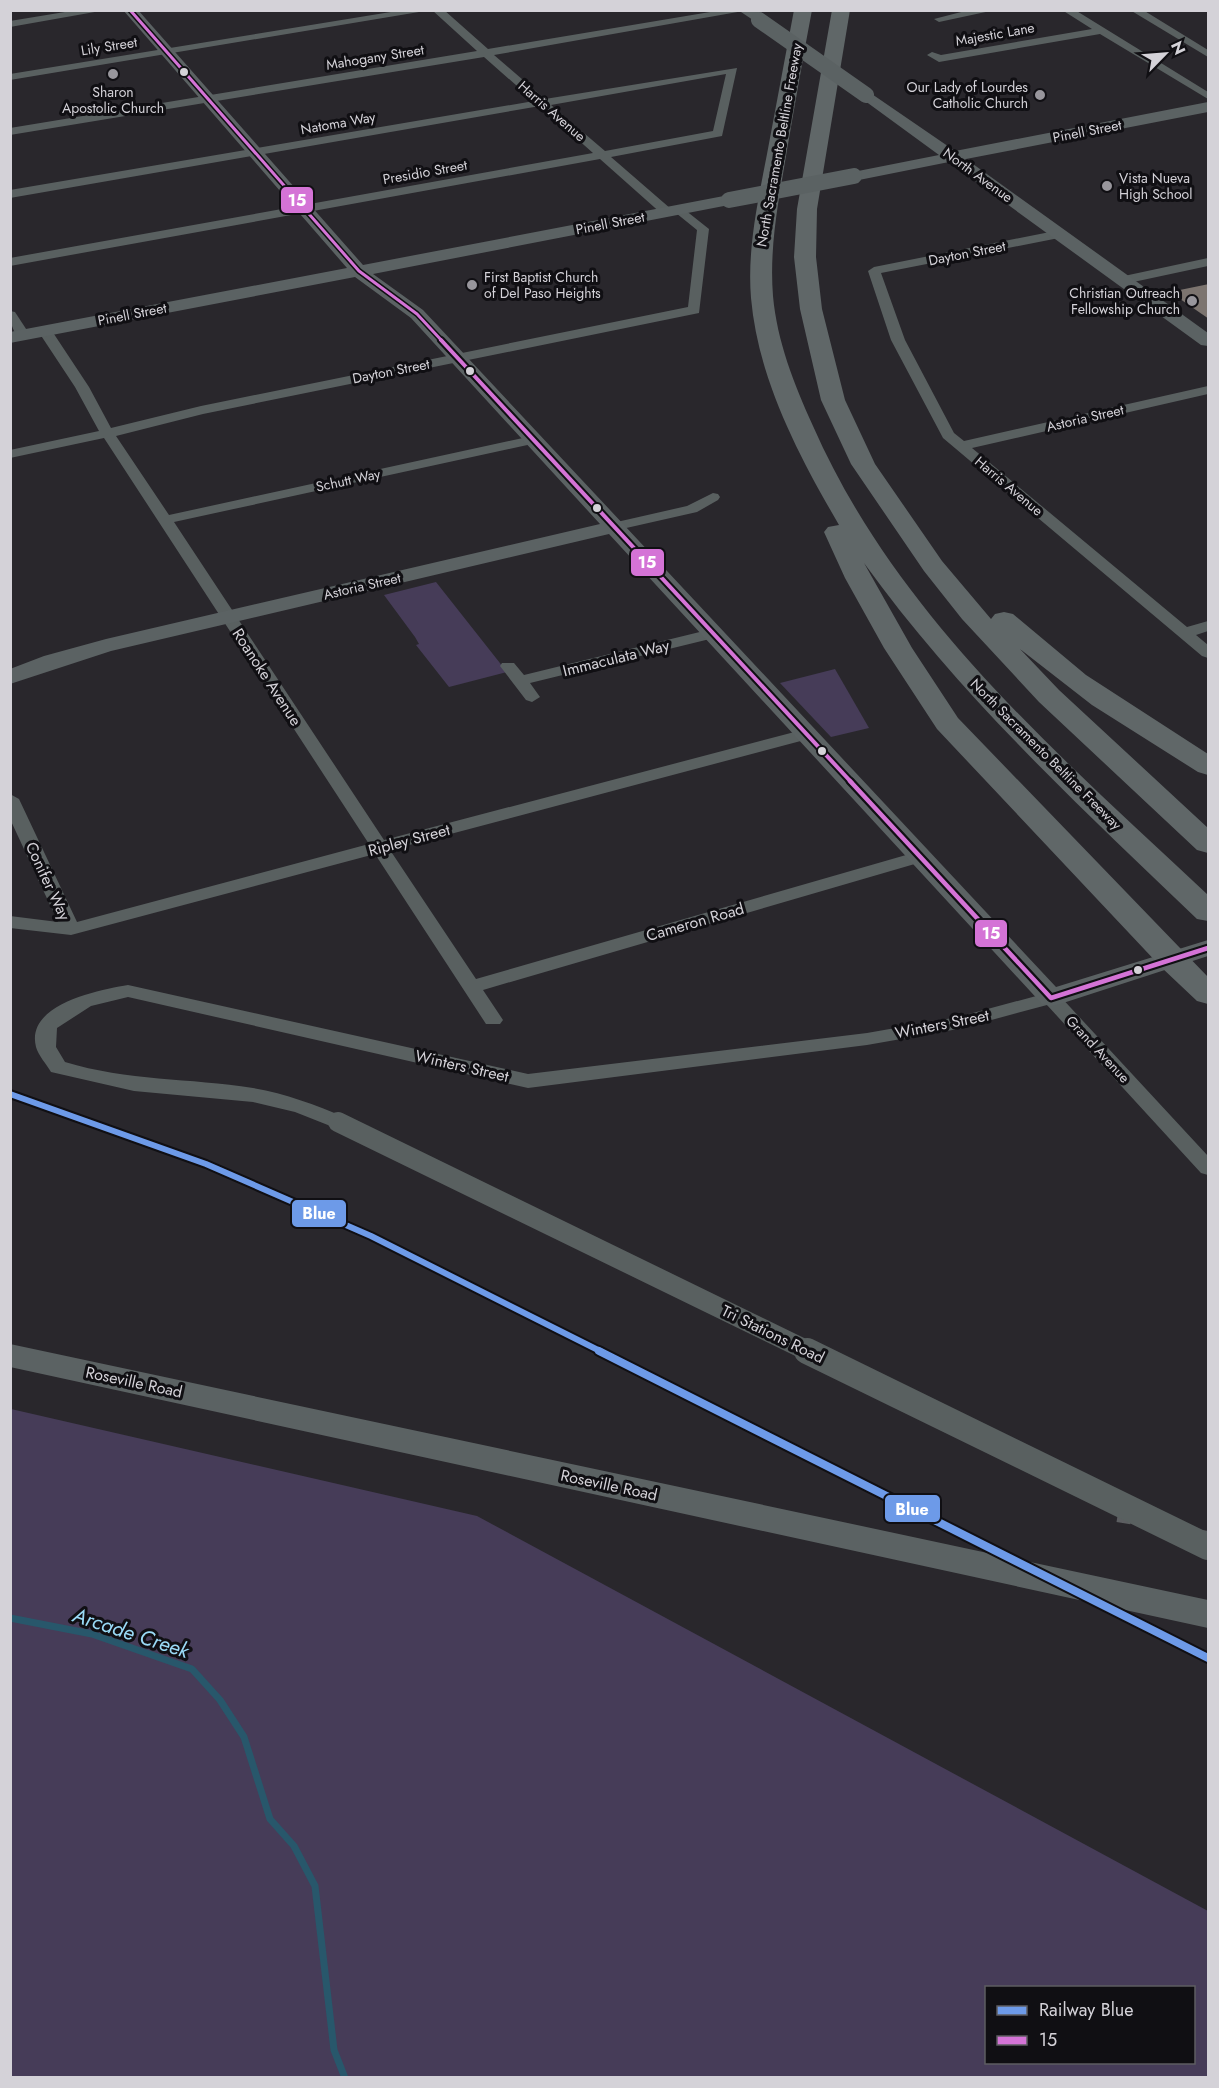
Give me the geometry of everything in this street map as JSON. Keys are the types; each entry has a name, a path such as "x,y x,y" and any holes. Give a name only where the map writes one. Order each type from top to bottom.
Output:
{"highway":[{"name":"North Sacramento Beltline Freeway","path":"803,10 760,240 762,298 775,361 799,430 822,477 866,548 922,623 993,704 1205,909"},
{"path":"842,10 807,209 805,257 811,309 833,400 863,464 933,566 971,613 1049,696 1209,844"},
{"path":"799,430 809,470 858,578 898,648 947,723 1172,960 1209,994"},
{"path":"933,566 977,594 1022,638 1083,687 1156,736 1209,766"}],"street":[{"path":"10,24 102,10"},
{"name":"Grand Avenue","path":"130,10 359,271 417,314 1209,1168"},
{"name":"Lily Street","path":"10,76 426,10"},
{"name":"Harris Avenue","path":"437,10 602,155 674,211 703,229"},
{"name":"Mahogany Street","path":"10,132 745,10"},
{"name":"North Avenue","path":"745,10 1209,341"},
{"path":"939,19 990,10"},
{"path":"1067,10 1209,96"},
{"path":"1135,10 1209,54"},
{"name":"Majestic Lane","path":"932,55 939,60 1101,31"},
{"name":"Presidio Street","path":"10,262 718,134 733,70 671,80"},
{"name":"Natoma Way","path":"10,194 671,80"},
{"name":"Pinell Street","path":"17,337 1209,107"},
{"name":"Dayton Street","path":"10,454 107,434 201,410 694,310 703,229"},
{"name":"Dayton Street","path":"874,271 1060,234"},
{"path":"1124,280 1209,262"},
{"name":"Harris Avenue","path":"874,271 898,340 948,435 1209,653"},
{"path":"10,315 17,337"},
{"name":"Roanoke Avenue","path":"45,331 82,387 107,434 494,1020"},
{"name":"Astoria Street","path":"961,446 1209,390"},
{"name":"Schutt Way","path":"164,520 532,440"},
{"name":"Astoria Street","path":"10,677 74,654 692,509 713,497"},
{"path":"1184,633 1209,626"},
{"name":"Immaculata Way","path":"520,681 712,634"},
{"path":"508,666 532,697"},
{"name":"Ripley Street","path":"10,922 71,929 806,734"},
{"name":"Conifer Way","path":"10,799 71,929"},
{"name":"Cameron Road","path":"471,987 920,857"},
{"name":"Winters Street","path":"338,1122 301,1107 253,1095 134,1084 70,1070 58,1066 46,1047 47,1026 61,1012 88,998 128,991 528,1081 867,1039 967,1021 1051,999 1209,948"},
{"name":"Tri Stations Road","path":"338,1122 1209,1546"},
{"name":"Roseville Road","path":"10,1355 1209,1614"}],"shaded area":[{"path":"436,582 507,672 449,687 416,645 419,644 415,637 384,595"},
{"path":"835,669 869,728 831,737 780,683"},
{"path":"11,1409 477,1516 1208,1911 1208,2077 11,2077"}],"building":[{"name":"Christian Outreach Fellowship Church","path":"1209,284 1209,319 1170,292"}],"waterway":[{"name":"Arcade Creek","path":"10,1618 92,1634 192,1669 220,1700 244,1737 270,1819 294,1846 315,1886 334,2050 345,2078"}],"railway":[{"path":"1117,1519 1208,1534"}],"rail line":[{"name":"Blue","path":"10,1094 206,1164 371,1236 1208,1658"}],"transit line":[{"name":"15","path":"130,10 359,271 417,314 1051,998 1208,948"}],"place":[{"name":"Sharon Apostolic Church","path":"113,74"},
{"name":"Our Lady of Lourdes Catholic Church","path":"1040,95"},
{"name":"Vista Nueva High School","path":"1107,186"},
{"name":"First Baptist Church of Del Paso Heights","path":"472,285"},
{"name":"Christian Outreach Fellowship Church","path":"1192,301"}]}
